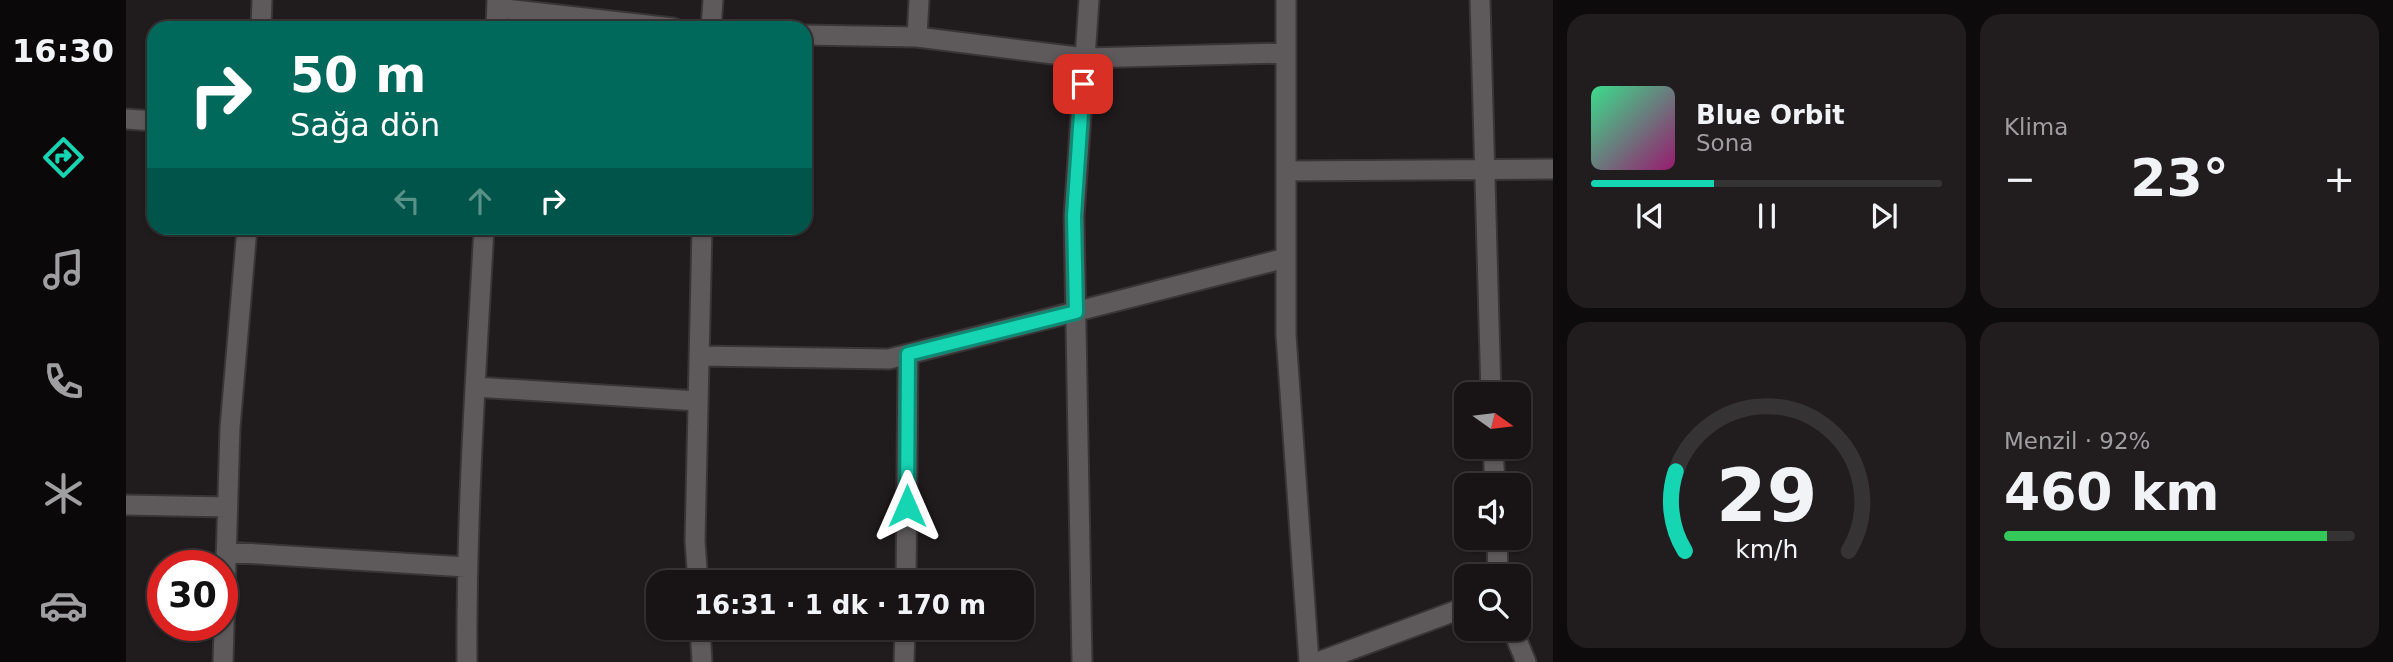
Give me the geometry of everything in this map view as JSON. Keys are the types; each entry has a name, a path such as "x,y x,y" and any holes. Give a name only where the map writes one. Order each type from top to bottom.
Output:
{"street":[{"path":"261,21 262,0"},
{"path":"712,21 713,0"},
{"path":"917,37 919,0"},
{"path":"1082,662 1074,216 1089,0"},
{"path":"1286,0 1286,335 1309,662"},
{"path":"1480,0 1491,382"},
{"path":"497,4 622,21"},
{"path":"812,34 917,37 1085,58 1286,52"},
{"path":"126,119 147,120"},
{"path":"1286,171 1553,169"},
{"path":"226,550 230,429 246,235"},
{"path":"467,662 466,567 484,235"},
{"path":"697,570 695,541 702,235"},
{"path":"700,356 889,359 1286,258"},
{"path":"906,570 908,354"},
{"path":"475,387 698,401"},
{"path":"126,505 228,507"},
{"path":"238,553 466,567"},
{"path":"1318,662 1454,611"},
{"path":"701,640 702,662"},
{"path":"904,662 905,640"},
{"path":"223,662 224,641"},
{"path":"1517,641 1526,662"}],"route":[{"path":"907,506 908,354 1076,312 1074,216 1083,84"}]}
